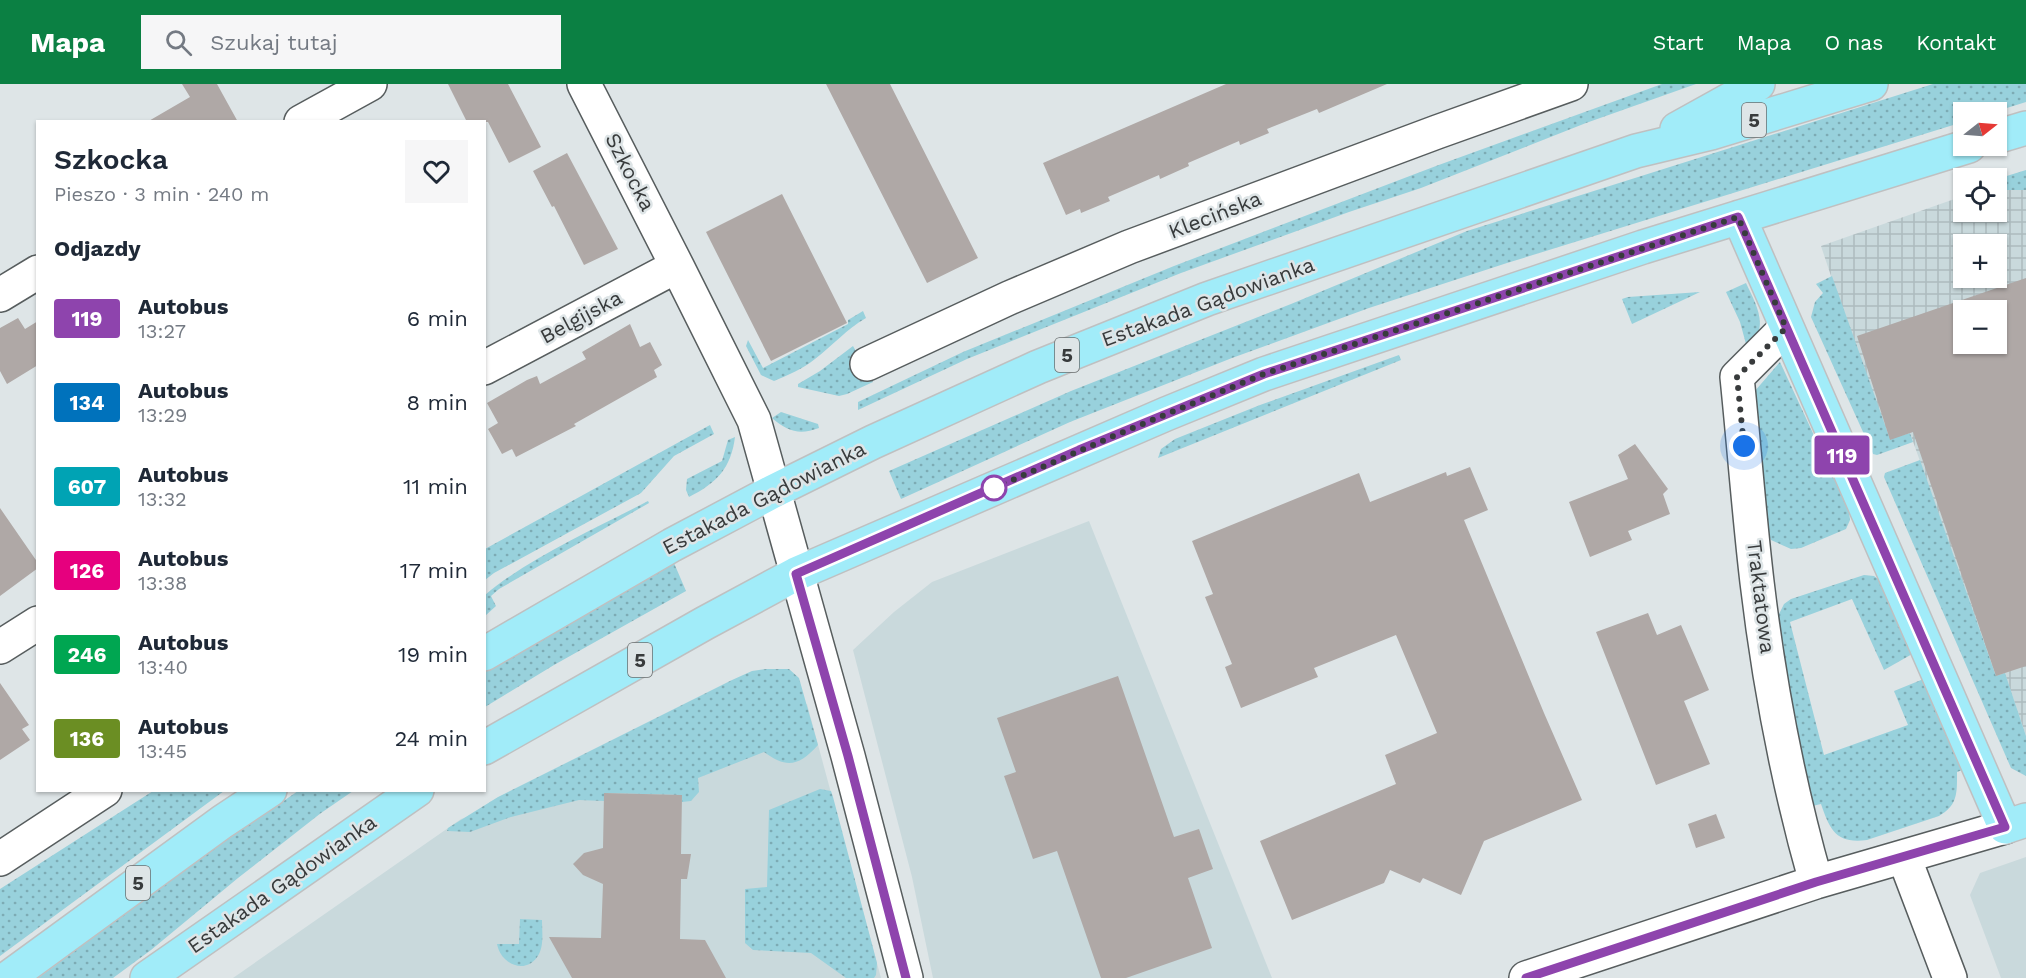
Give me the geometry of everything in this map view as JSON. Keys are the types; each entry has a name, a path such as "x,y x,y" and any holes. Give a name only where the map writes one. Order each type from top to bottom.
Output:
{"main road":[{"path":"1636,151 1758,84"},
{"name":"Estakada Gądowianka","path":"486,653 684,538 772,492 873,442 1038,367 1207,299 1636,151 1711,133 1871,84"},
{"path":"2007,134 2026,128"},
{"name":"5","path":"486,747 796,574 1079,450 1264,374 1738,217 1953,151"},
{"path":"1738,217 1786,328 2015,824"},
{"name":"5","path":"8,978 222,822 267,792"},
{"name":"Estakada Gądowianka","path":"147,978 414,792"}],"street":[{"path":"305,120 370,84"},
{"name":"Szkocka","path":"584,84 751,415 848,756 906,978"},
{"name":"Klecińska","path":"867,364 1009,298 1129,247 1570,84"},
{"name":"Belgijska","path":"486,367 677,266"},
{"path":"0,295 36,273"},
{"name":"Traktatowa","path":"1786,328 1737,377 1757,584 1777,717 1802,831 1816,882"},
{"path":"0,647 36,624"},
{"path":"0,859 102,792"},
{"path":"1526,978 1816,882 2015,824"},
{"path":"1904,857 1950,978"}],"shaded area":[{"path":"1662,84 1696,84 1586,123 1421,188 1181,273 967,359 858,410 858,402 963,352 1174,266 1436,166"},
{"path":"1933,84 2026,84 2026,102 2007,108 2007,102 1953,102 1953,125 1507,263 1369,308 1232,358 1070,422 901,499 889,471 1071,391 1467,231"},
{"path":"2026,170 2026,190 2007,190 2007,176"},
{"path":"2007,190 2026,190 2026,736 2005,674 1996,676 1910,433 1890,440 1859,360 1821,246 1953,200 1953,222 2007,222"},
{"path":"1832,276 1890,439 1910,433 1913,442 1877,455 1873,454 1811,317 1815,302 1823,293 1816,284"},
{"path":"1746,283 1760,322 1756,337 1750,344 1746,344 1740,322 1726,292"},
{"path":"1700,292 1632,324 1622,299 1628,297"},
{"path":"863,311 866,318 815,359 774,381 761,375 746,346 748,340 763,368 848,324 848,320"},
{"path":"853,346 873,382 839,396 798,387 798,384 820,371"},
{"path":"1399,355 1401,360 1158,458 1161,449 1175,439 1260,405"},
{"path":"1780,362 1849,511 1850,520 1846,529 1801,548 1791,549 1771,540 1766,528 1754,392"},
{"path":"781,412 818,424 819,428 800,432 789,429 772,418"},
{"path":"710,425 714,434 674,456 641,493 486,579 486,548"},
{"path":"735,437 730,457 721,473 707,486 689,497 686,490 687,479 722,461 728,440"},
{"path":"1920,460 1996,676 2005,673 2026,736 2026,776 2011,768 1884,477 1885,473"},
{"path":"648,501 649,503 499,589 491,596 496,606 486,615 486,594 522,568"},
{"path":"1089,521 1272,978 933,978 912,877 853,650 894,612 932,582"},
{"path":"674,563 686,591 554,665 486,706 486,670"},
{"path":"1864,575 1874,576 1882,582 1914,653 1884,670 1852,599 1790,622 1824,755 1908,725 1894,691 1926,678 1965,769 1957,772 1953,803 1939,816 1867,840 1856,841 1841,837 1831,828 1821,804 1812,806 1792,727 1776,620 1784,604 1791,599"},
{"path":"789,669 799,678 818,745 799,761 786,763 764,752 698,778 699,792 691,801 682,802 682,795 605,793 604,801 579,800 511,817 470,832 447,831 448,828 498,797 732,680 752,671"},
{"path":"807,704 881,978 233,978 461,819"},
{"path":"820,789 831,791 833,797 877,963 874,978 846,978 811,953 753,950 745,943 745,889 767,887 769,810"},
{"path":"151,792 223,792 0,956 0,889"},
{"path":"297,792 352,792 321,813 113,978 38,978 212,850"},
{"path":"2026,857 2026,978 2001,978 1970,895 1980,873"},
{"path":"520,919 542,920 541,950 534,961 521,966 504,958 497,944 519,944"}],"building":[{"path":"182,84 217,84 237,120 150,120 190,97"},
{"path":"448,84 508,84 541,147 509,163 486,120 466,120"},
{"path":"826,84 890,84 978,258 927,283"},
{"path":"1226,84 1387,84 1319,113 1317,109 1267,129 1269,133 1240,145 1239,141 1188,163 1189,166 1160,179 1159,175 1108,197 1110,201 1081,213 1080,209 1066,215 1043,163"},
{"path":"567,153 618,249 584,265 533,171"},
{"path":"782,194 847,323 771,361 706,232"},
{"path":"2026,278 2026,666 1996,676 1913,432 1890,440 1857,336 1953,303 1953,354 2007,354 2007,300 1962,300 1997,288 2007,288 2007,285"},
{"path":"18,318 25,329 36,322 36,366 7,384 0,371 0,328"},
{"path":"630,324 640,347 650,342 662,365 654,370 657,377 574,424 576,426 516,457 512,449 502,454 488,429 498,423 487,403 527,380 537,376 540,384 586,359 582,352"},
{"path":"1635,444 1668,489 1663,494 1670,514 1628,531 1632,540 1590,557 1569,502 1628,479 1618,455"},
{"path":"1470,467 1488,510 1464,520 1582,800 1484,841 1461,895 1423,878 1420,883 1390,870 1384,883 1292,920 1260,841 1396,784 1385,755 1437,733 1396,635 1314,668 1318,677 1241,708 1225,667 1232,664 1205,597 1213,594 1192,541 1359,473 1370,502 1446,472 1447,476"},
{"path":"0,508 36,560 36,569 0,596"},
{"path":"1648,613 1657,635 1681,625 1709,690 1684,701 1710,764 1656,785 1596,632"},
{"path":"1118,676 1174,837 1199,829 1213,869 1188,878 1212,948 1126,978 1101,978 1057,851 1033,859 1004,776 1016,772 997,718"},
{"path":"0,683 29,725 22,729 30,740 0,760"},
{"path":"604,793 682,795 681,854 691,854 687,879 681,879 680,939 705,940 726,978 572,978 549,937 601,938 603,884 583,875 573,864 584,853 603,848"},
{"path":"1716,814 1725,838 1696,848 1688,824"}],"bus line":[{"name":"119","path":"906,978 848,756 796,574 1079,450 1264,374 1738,217 2005,827 1816,882 1526,978"}],"route":[{"path":"994,488 1264,374 1738,217 1786,328 1737,377 1744,446"}]}
